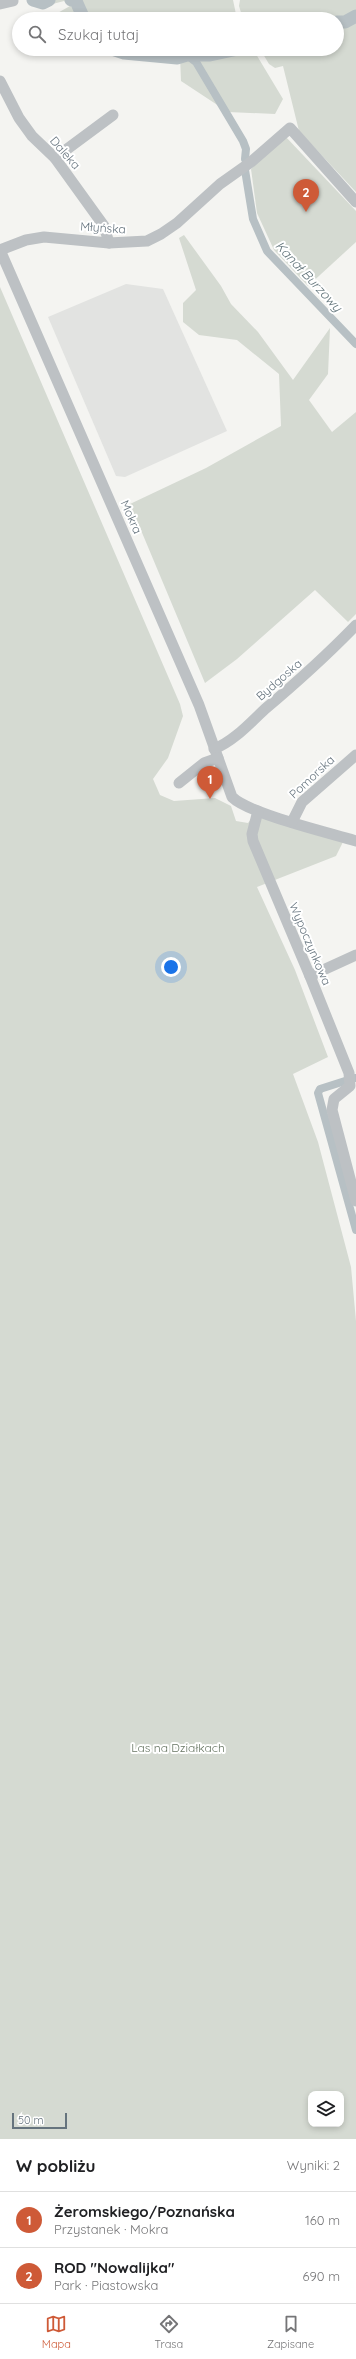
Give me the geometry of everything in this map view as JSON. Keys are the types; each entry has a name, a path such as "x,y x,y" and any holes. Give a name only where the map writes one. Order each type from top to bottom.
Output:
{"street":[{"path":"0,4 13,1"},
{"name":"Daleka","path":"0,81 19,118 32,136 55,158 104,226 109,243"},
{"path":"55,158 114,115"},
{"name":"Młyńska","path":"0,250 26,240 44,237 109,243 147,241 161,234 196,206 220,184 251,162 290,128 356,202"},
{"name":"Mokra","path":"0,250 196,698 232,797 240,803 258,811"},
{"name":"Bydgoska","path":"179,784 329,654 356,625"},
{"name":"Pomorska","path":"292,822 302,802 356,755"},
{"path":"258,811 356,841"},
{"name":"Wypoczynkowa","path":"258,811 252,834 252,841 310,976 354,1087 334,1099 332,1110 356,1201"},
{"path":"310,976 356,955"}],"shaded area":[{"path":"126,284 163,289 227,431 125,477 116,476 48,317"}],"green space":[{"path":"34,0 233,0 236,12 59,12 70,6 64,1 45,6 33,4"},
{"path":"240,0 356,0 356,192 299,131 283,66 275,68 269,64 264,56 344,56 344,12 241,12 239,6"},
{"path":"180,56 257,56 283,99 275,114 228,112 181,81"},
{"path":"285,136 356,211 356,242 308,286 274,250 257,213 251,169"},
{"path":"184,235 221,286 231,304 258,332 293,380 330,328 328,374 309,400 332,432 356,412 356,614 348,622 315,590 237,659 205,683 130,504 206,468 281,426 279,374 237,340 199,335 183,322 183,303 196,290 179,238"},
{"name":"Las na Działkach","path":"0,287 180,704 183,716 168,758 153,779 160,795 174,801 215,798 231,806 236,821 248,823 255,814 344,840 336,856 257,887 295,970 328,1057 293,1074 318,1142 351,1267 356,1321 356,2139 0,2139"}],"waterway":[{"path":"33,0 43,3 49,0"},
{"path":"71,0 76,1 81,12"},
{"path":"344,22 356,16"},
{"path":"156,56 177,58 184,56"},
{"name":"Kanał Burzowy","path":"188,56 196,62 243,141 246,149 245,159"},
{"name":"Kanał Burzowy","path":"245,170 253,219 267,251 356,344"},
{"name":"Kanał Burzowy","path":"345,1081 320,1089 318,1093 356,1230"}],"place":[{"name":"ROD \"Nowalijka\"","path":"306,212"},
{"name":"Żeromskiego/Poznańska","path":"210,799"}]}
